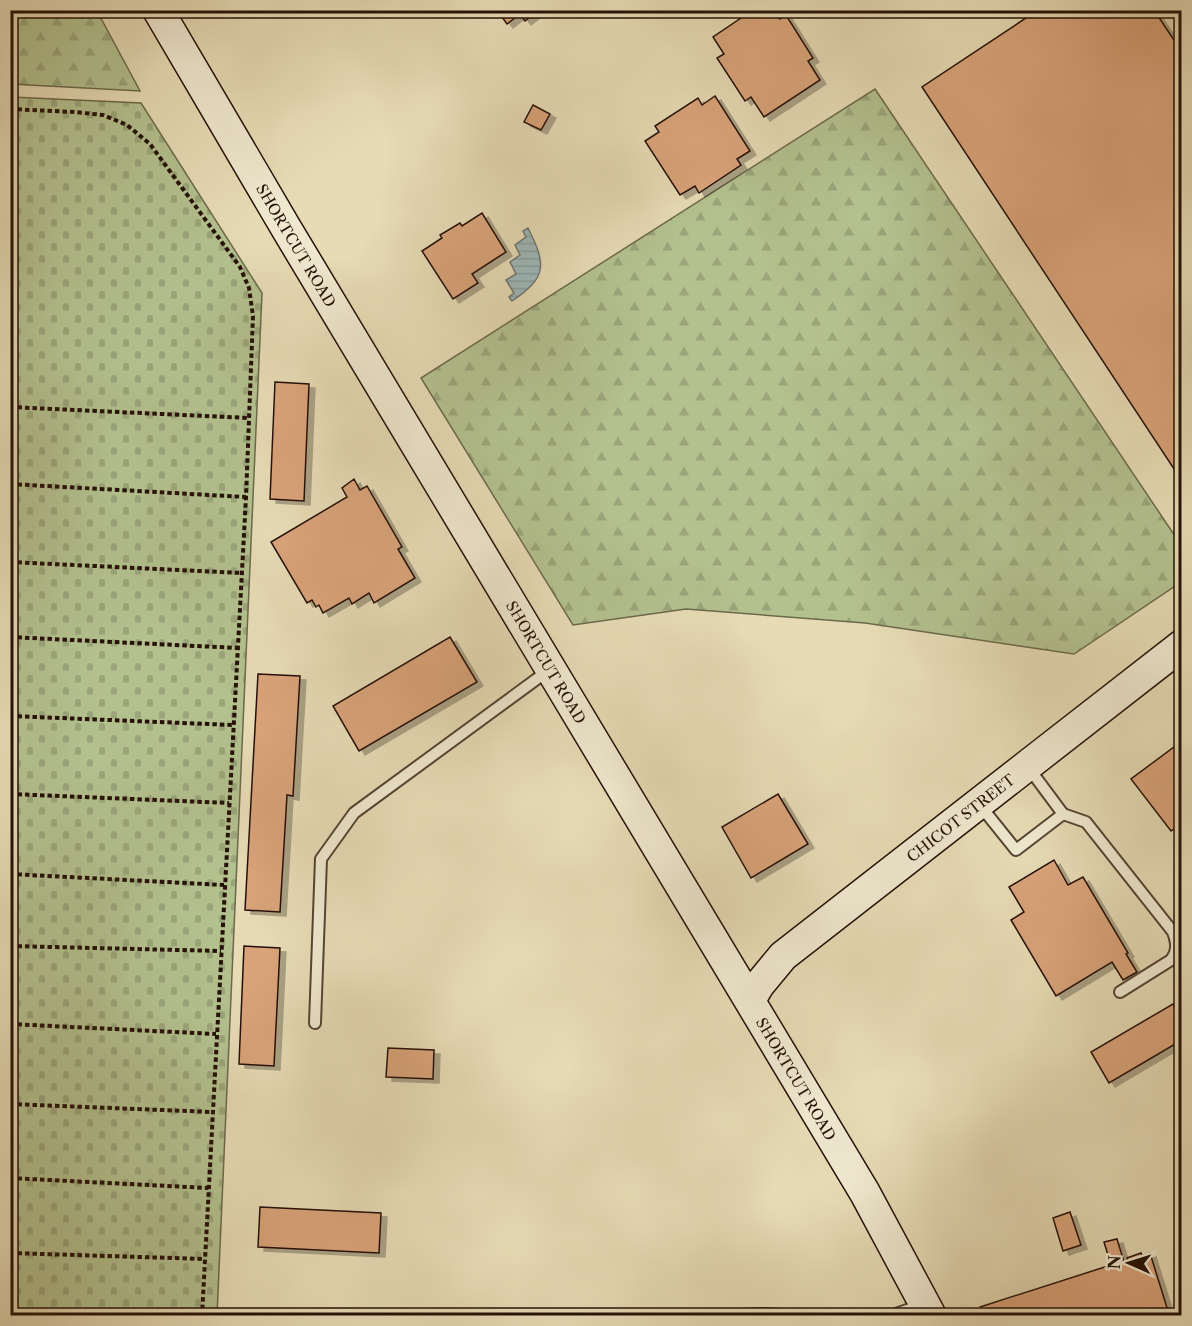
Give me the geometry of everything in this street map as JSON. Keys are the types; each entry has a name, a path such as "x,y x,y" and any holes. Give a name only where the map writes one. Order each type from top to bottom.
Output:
{"main road":[{"name":"SHORTCUT ROAD","path":"158,10 292,238 865,1192 928,1310"},
{"name":"CHICOT STREET","path":"750,1000 759,985 783,956 1182,645"}],"lane":[{"path":"315,1023 321,859 354,813 551,668"},
{"path":"1027,765 1063,813 1086,822 1173,932 1177,943 1175,954 1170,960 1120,992"},
{"path":"979,804 1016,850 1063,813"},
{"path":"890,1316 928,1310"},
{"path":"714,1316 761,1314 806,1316"}],"path":[{"path":"10,109 103,115 127,126 150,144 240,267 249,288 253,315 246,497 202,1316"},
{"path":"10,407 249,418"},
{"path":"10,484 246,497"},
{"path":"10,562 242,573"},
{"path":"10,637 238,648"},
{"path":"10,716 233,724"},
{"path":"10,794 229,803"},
{"path":"10,874 224,885"},
{"path":"10,946 221,951"},
{"path":"10,1024 216,1034"},
{"path":"10,1104 212,1112"},
{"path":"10,1178 208,1188"},
{"path":"10,1253 205,1258"}],"green space":[{"path":"10,11 97,11 140,91 11,84"},
{"path":"875,89 1181,545 1181,582 1074,654 865,623 686,609 573,625 421,378"},
{"path":"11,97 141,103 262,293 217,1315 11,1315"}],"water":[{"path":"528,228 538,251 540,269 532,285 512,301 509,297 514,293 506,280 516,274 510,262 520,255 515,245 526,237 523,231"}],"building":[{"path":"497,10 539,10 525,21 520,14 507,24"},
{"path":"753,10 774,10 780,19 786,15 813,58 808,61 820,80 764,117 751,97 745,101 717,58 724,54 713,37"},
{"path":"1038,10 1154,10 1182,52 1182,481 922,87"},
{"path":"715,96 750,151 737,159 741,165 699,193 695,186 680,195 645,141 659,132 655,126 698,98 702,105"},
{"path":"533,105 550,114 541,130 524,122"},
{"path":"482,213 506,252 472,274 478,283 453,299 422,251 442,238 440,235 460,223 462,226"},
{"path":"275,382 309,384 304,501 270,499"},
{"path":"354,479 360,490 367,486 402,547 398,549 415,578 374,603 369,593 352,604 349,598 323,613 319,605 316,607 312,600 307,603 271,542 347,497 342,488"},
{"path":"450,637 477,682 359,751 333,706"},
{"path":"258,674 300,676 293,796 287,795 280,912 245,910"},
{"path":"1182,741 1182,823 1171,831 1131,779"},
{"path":"778,794 808,844 751,878 722,827"},
{"path":"1054,860 1068,885 1083,877 1137,972 1123,980 1112,962 1056,996 1011,920 1024,912 1009,887"},
{"path":"244,946 280,948 274,1066 239,1064"},
{"path":"1173,1004 1182,1019 1182,1040 1109,1083 1091,1052"},
{"path":"388,1048 434,1050 433,1079 386,1077"},
{"path":"260,1207 381,1213 379,1253 258,1247"},
{"path":"1070,1212 1081,1245 1063,1251 1053,1218"},
{"path":"1117,1239 1124,1262 1128,1260 1127,1258 1141,1253 1142,1256 1150,1253 1168,1311 1154,1316 983,1316 980,1307 1111,1265 1104,1242"}]}
